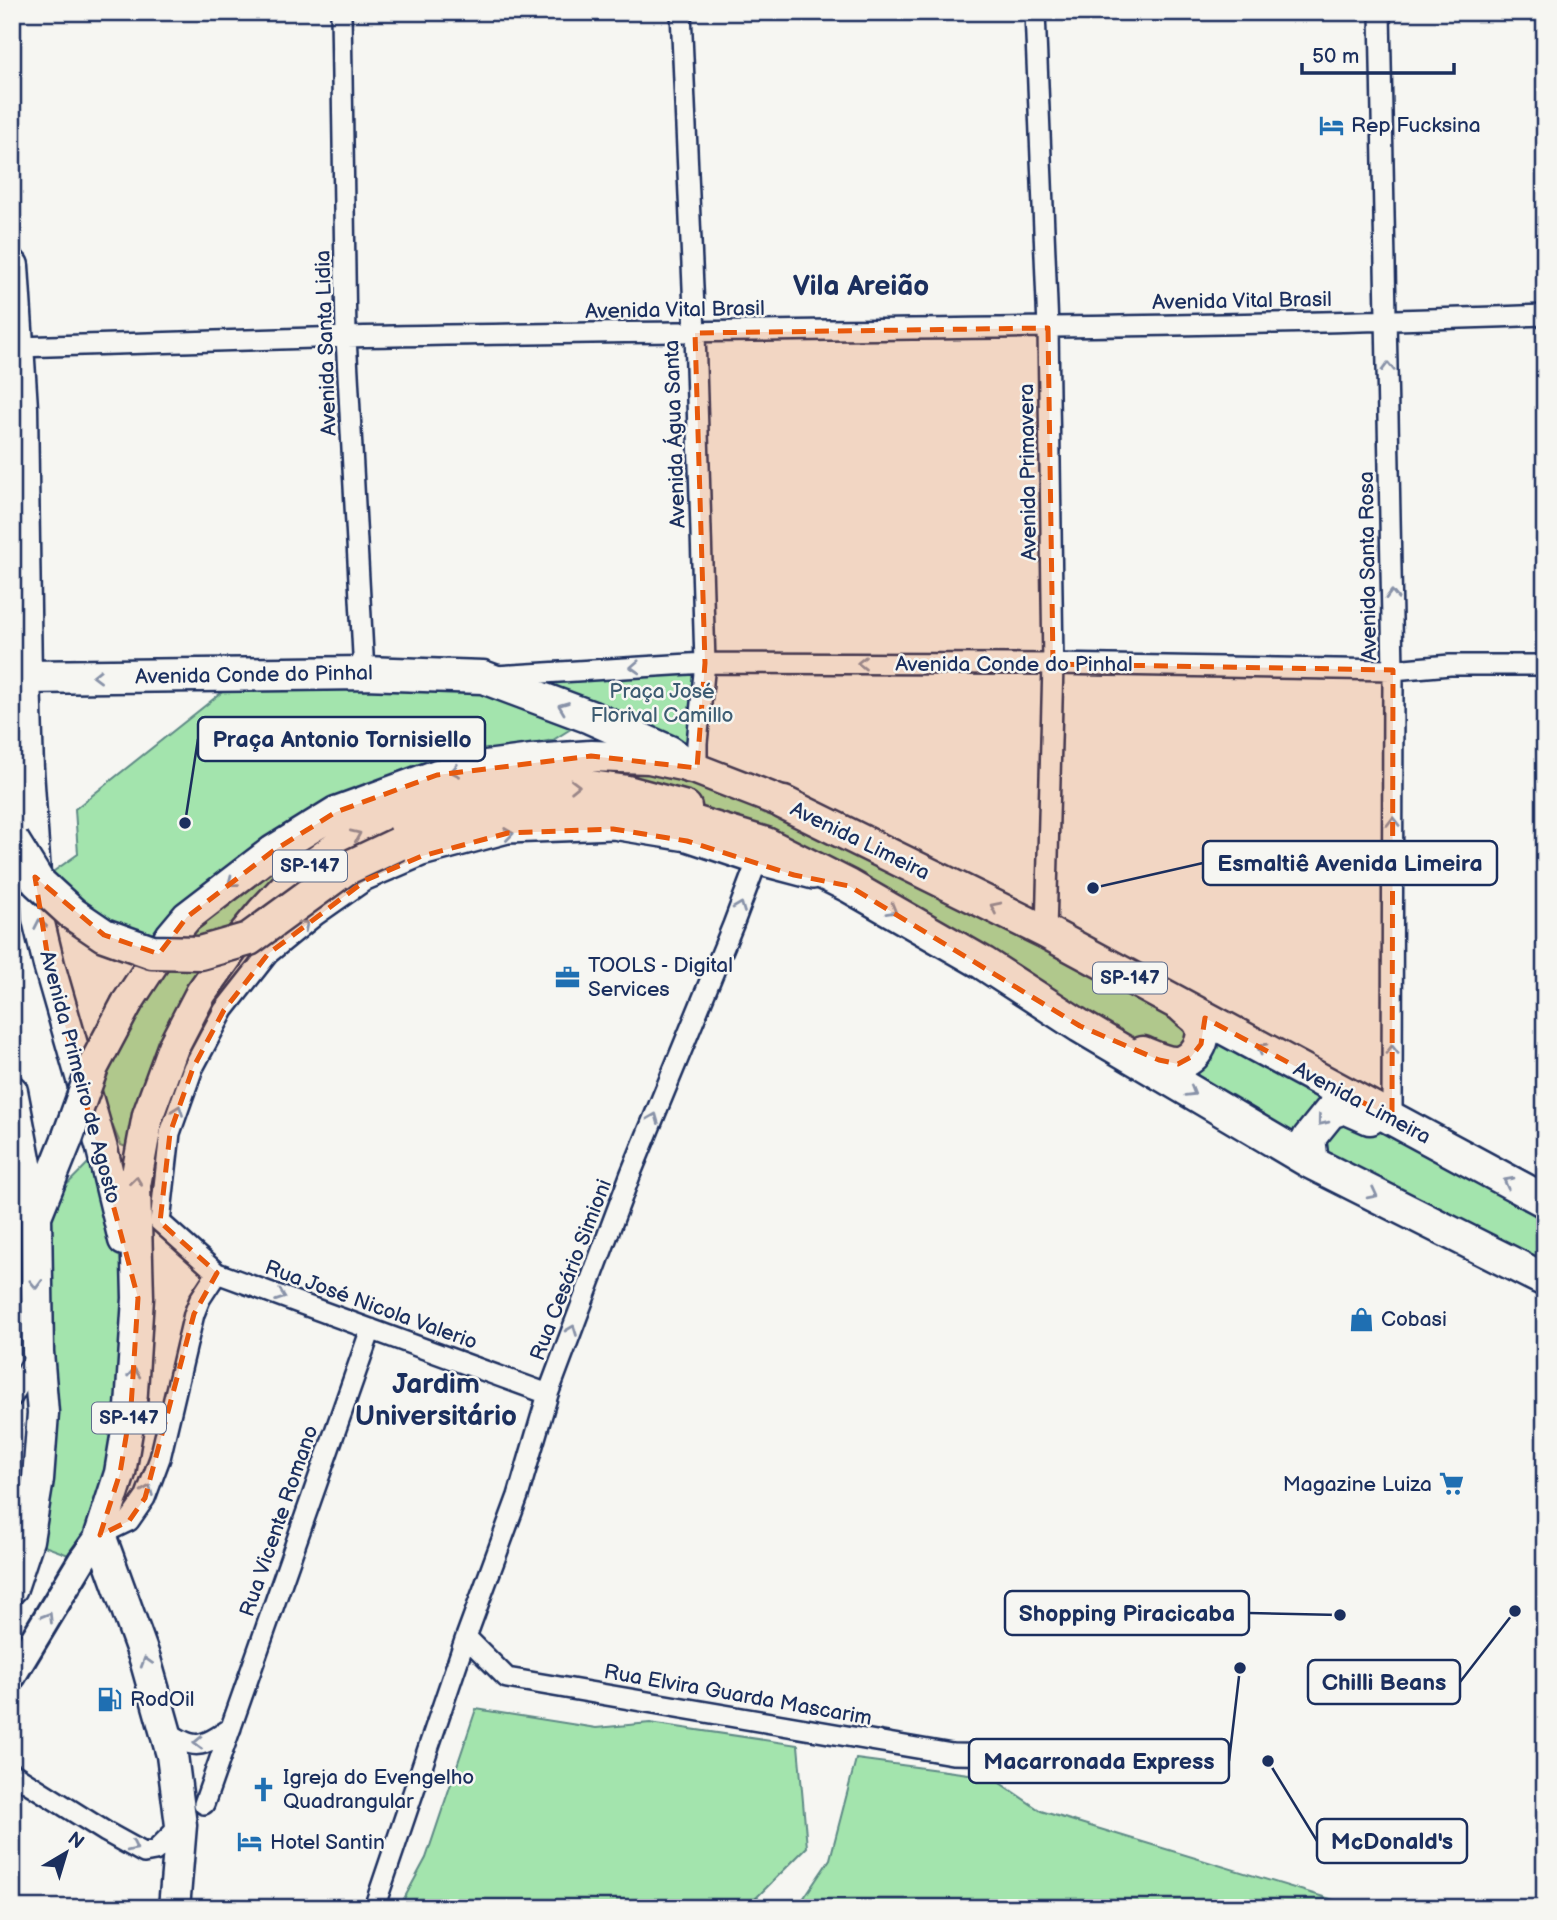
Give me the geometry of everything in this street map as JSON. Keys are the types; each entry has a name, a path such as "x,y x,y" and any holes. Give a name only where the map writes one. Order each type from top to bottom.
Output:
{"highway":[{"name":"Avenida Primeiro de Agosto","path":"12,266 21,408 25,677"},
{"name":"Avenida Conde do Pinhal","path":"25,677 364,673 483,677 590,717 669,752 694,768"},
{"name":"Avenida Limeira","path":"785,803 1046,932 1545,1201"},
{"path":"12,841 38,882 73,915 104,935 152,952 200,953 249,939 345,869 398,844 496,813 632,809 673,816 761,854"},
{"name":"SP-147","path":"761,854 849,886 983,963 1080,1026 1312,1163 1545,1280"},
{"path":"1080,1026 1159,1060 1178,1064 1191,1057 1201,1044 1203,1034 1200,1023 1181,1006"},
{"path":"1312,1163 1309,1138 1329,1112 1345,1107 1471,1163"}],"main road":[{"name":"Avenida Primeiro de Agosto","path":"25,677 38,919 102,1149 138,1298"},
{"name":"Avenida Limeira","path":"36,1216 93,1067 127,1003 171,936 187,917 273,851 337,813 436,775 532,760 592,756 649,758 694,768 785,803"},
{"name":"SP-147","path":"12,1676 100,1535 120,1473 131,1407 138,1298 135,1185 148,1115 173,1047 201,993 262,912 292,880 347,839 414,811 472,793 523,787 588,786 627,790 674,803 693,810 761,854"},
{"path":"12,1091 36,1216"},
{"name":"SP-147","path":"12,1588 28,1540 38,1479 43,1413 38,1352 36,1216"},
{"path":"100,1535 145,1659 172,1755 181,1825 174,1908"}],"street":[{"name":"Avenida Santa Lidia","path":"341,12 346,337 364,673"},
{"name":"Avenida Água Santa","path":"681,12 695,333 705,663 694,768"},
{"name":"Avenida Primavera","path":"1035,12 1048,328 1053,664 1046,932"},
{"name":"Avenida Santa Rosa","path":"1380,12 1393,670 1392,1118"},
{"name":"Avenida Vital Brasil","path":"17,347 346,337 1048,328 1545,315"},
{"name":"Avenida Conde do Pinhal","path":"483,677 705,663 1053,664 1393,670 1450,665 1545,666"},
{"path":"100,1535 129,1521 145,1498 160,1458 194,1314 200,1299 217,1273 160,1222 170,1133 193,1069 224,1010 268,954 316,915 366,880 422,856 508,833 613,829 761,854"},
{"name":"Rua Cesário Simioni","path":"374,1908 466,1637 518,1496 548,1394 631,1173 761,854"},
{"name":"Rua José Nicola Valerio","path":"217,1273 548,1394"},
{"name":"Rua Vicente Romano","path":"204,1804 371,1329"},
{"path":"12,1397 38,1352"},
{"name":"Rua Elvira Guarda Mascarim","path":"466,1637 507,1678 952,1754 1020,1755"},
{"path":"164,1730 190,1745 209,1743 231,1728"},
{"path":"12,1773 144,1853 155,1851 181,1825"}],"highlighted area":[{"path":"1048,328 1053,664 1393,670 1392,1118 1205,1018 1201,1044 1191,1057 1178,1064 1159,1060 1080,1026 849,886 794,875 687,841 613,829 508,833 422,856 366,880 268,954 224,1010 193,1068 170,1133 160,1222 217,1273 194,1314 145,1498 129,1521 100,1535 120,1473 131,1407 138,1298 49,965 35,877 104,935 159,954 187,917 273,851 336,812 437,775 591,756 697,768 705,663 695,333"}],"green space":[{"name":"Praça José Florival Camillo","path":"705,663 690,752 590,717 553,740 452,759 270,837 178,904 145,948 40,881 78,854 75,809 245,674"},
{"path":"691,767 1545,1198 1545,1280 849,886 588,786 238,941 139,1153 121,1145 109,1118 93,1067 171,936 273,851 437,775"},
{"path":"102,1149 138,1298 128,1422 82,1560 28,1540 36,1216"},
{"path":"476,1709 596,1728 650,1723 798,1745 807,1847 746,1908 399,1908 426,1858"},
{"path":"856,1759 991,1777 1041,1811 1360,1908 797,1908 830,1859"}],"place":[{"name":"Rep Fucksina","path":"1331,125"},
{"name":"Praça Antonio Tornisiello","path":"185,823"},
{"name":"Esmaltiê Avenida Limeira","path":"1093,888"},
{"name":"TOOLS - Digital Services","path":"568,977"},
{"name":"Cobasi","path":"1361,1319"},
{"name":"Magazine Luiza","path":"1452,1484"},
{"name":"Chilli Beans","path":"1515,1611"},
{"name":"Shopping Piracicaba","path":"1340,1615"},
{"name":"Macarronada Express","path":"1240,1668"},
{"name":"RodOil","path":"110,1699"},
{"name":"McDonald's","path":"1268,1761"},
{"name":"Igreja do Evengelho Quadrangular","path":"263,1789"},
{"name":"Hotel Santin","path":"250,1842"}],"district":[{"name":"Vila Areião","path":"861,286"},
{"name":"Jardim Universitário","path":"436,1400"}]}
